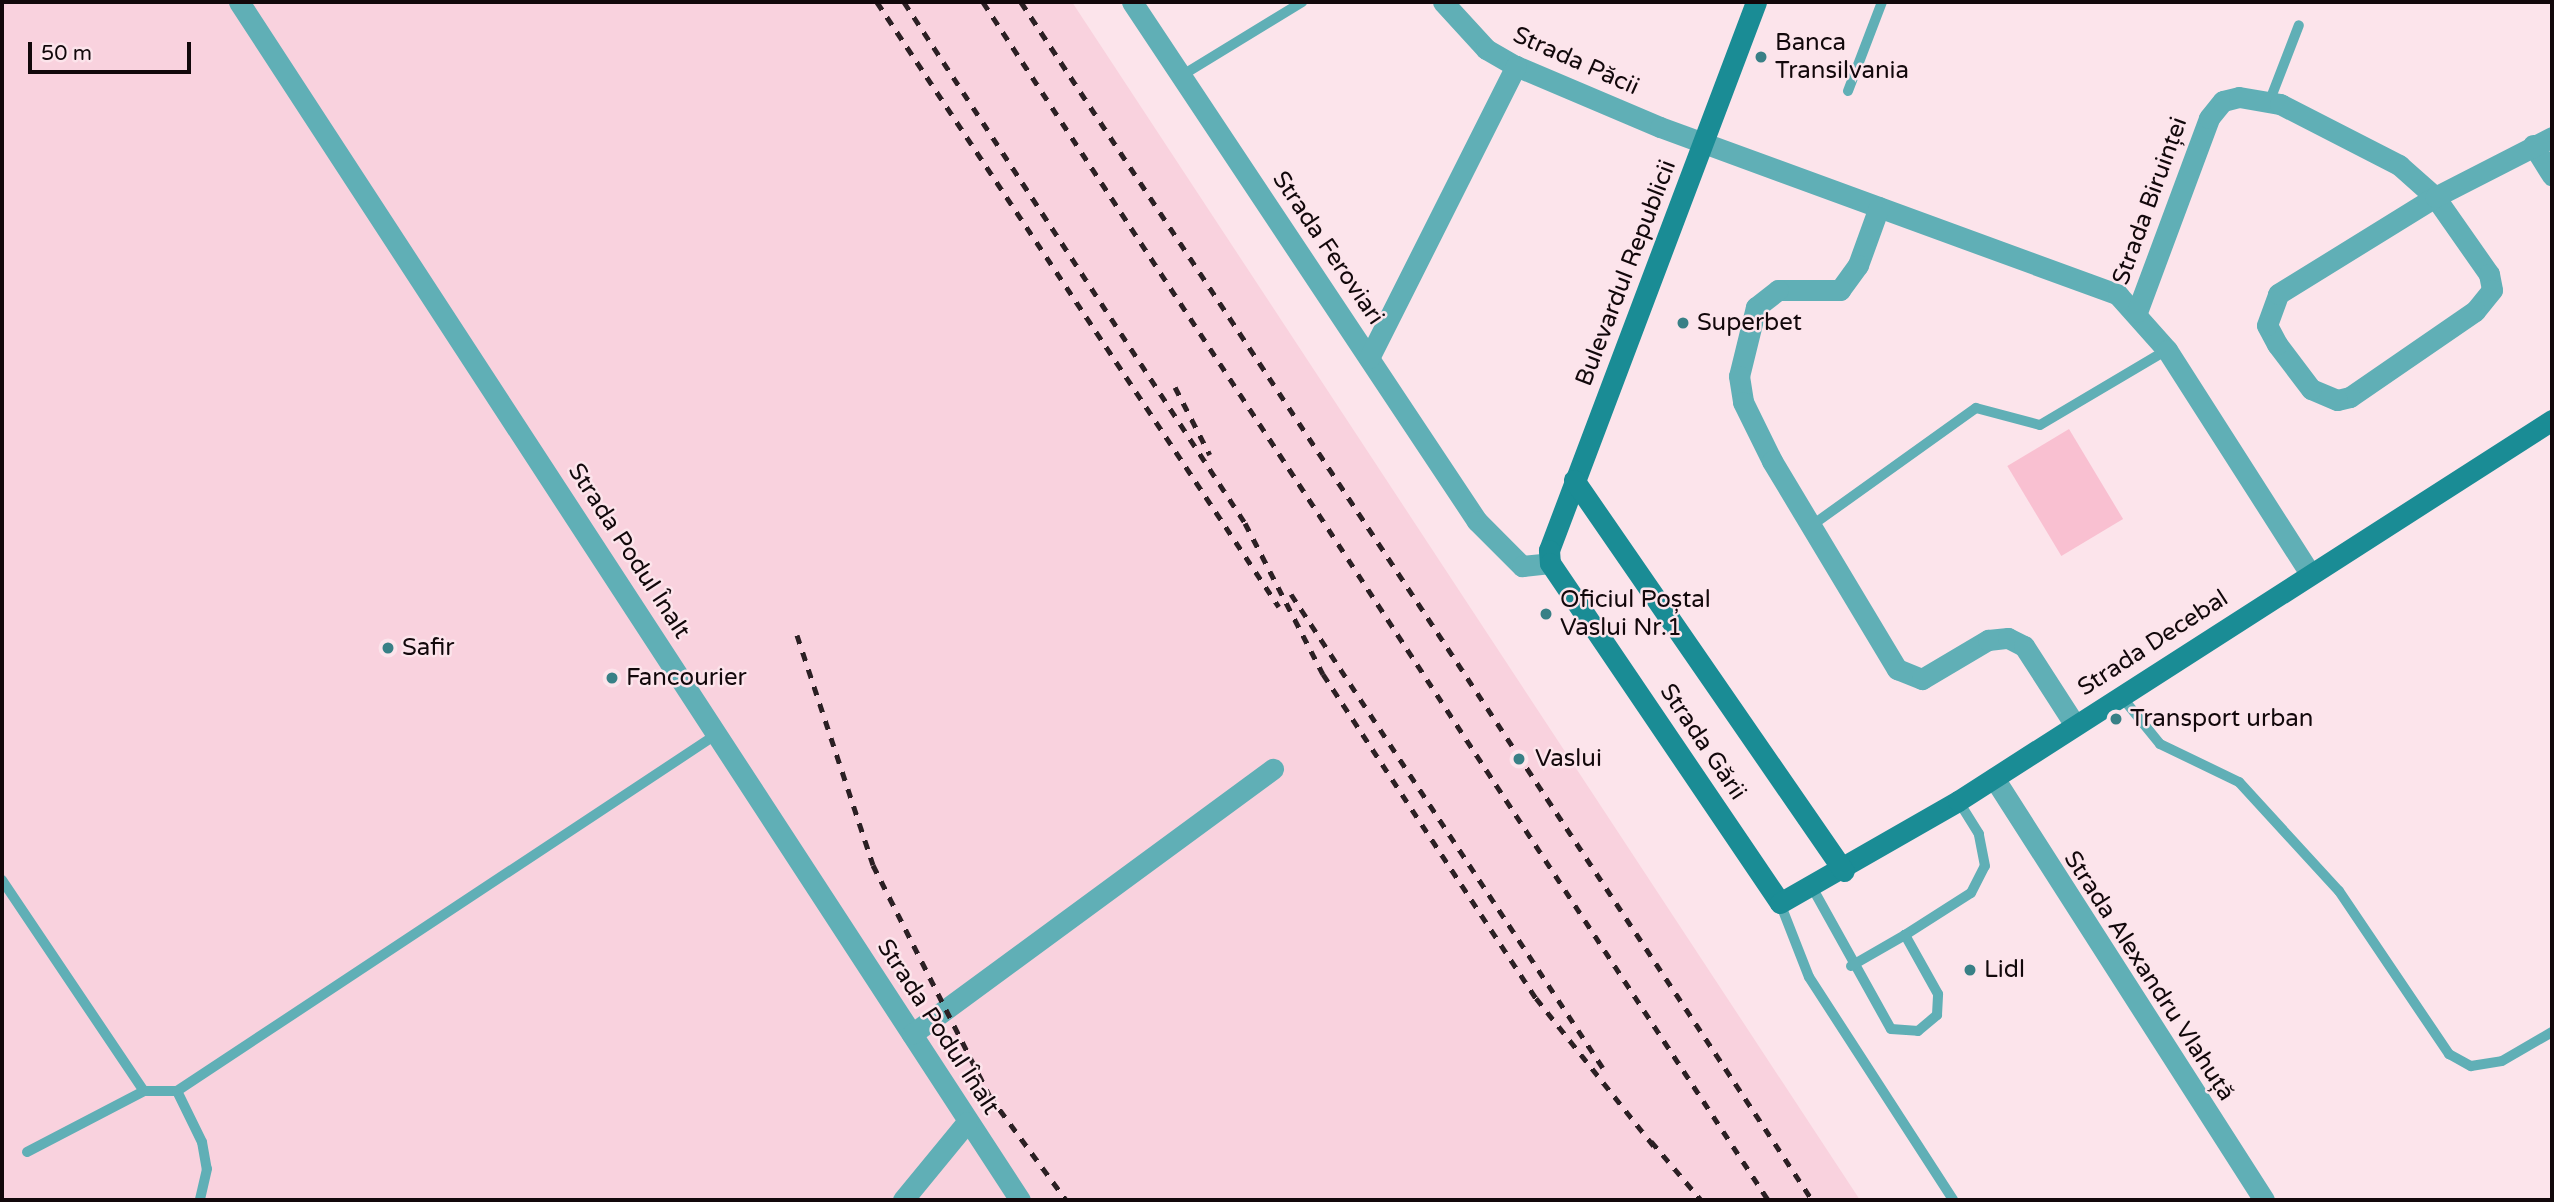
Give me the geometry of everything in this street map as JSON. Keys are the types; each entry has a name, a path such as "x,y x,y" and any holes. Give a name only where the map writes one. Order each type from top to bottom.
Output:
{"street":[{"name":"Strada Podul Înalt","path":"239,2 1020,1200"},
{"name":"Strada Feroviari","path":"1132,2 1369,358 1516,66"},
{"name":"Strada Păcii","path":"1443,2 1486,49 1516,66 1704,142"},
{"name":"Bulevardul Republicii","path":"1550,564 1550,540 1756,2"},
{"name":"Strada Biruinței","path":"2137,312 2209,118 2224,101 2270,100 2361,141 2435,197 2489,274 2486,301 2350,397 2323,397 2277,344 2267,326 2269,310 2278,294 2435,197"},
{"path":"2435,197 2543,141 2552,176"},
{"name":"Strada Biruinței","path":"1704,142 1879,208 2092,282 2137,312 2167,350 2309,572"},
{"path":"1879,208 1849,282 1823,293 1789,289 1764,297 1745,343 1744,402 1811,526 1898,670 1922,679 1988,640 2008,638 2024,646 2075,725"},
{"path":"1369,358 1490,536 1522,566 1550,564"},
{"name":"Strada Decebal","path":"1780,903 1813,889 1958,801 2309,572 2552,420"},
{"name":"Strada Gării","path":"1574,480 1844,871"},
{"name":"Strada Gării","path":"1550,564 1780,903"},
{"path":"912,1034 1273,769"},
{"name":"Strada Alexandru Vlahuță","path":"1994,778 2264,1200"},
{"path":"903,1200 967,1122"}],"lane":[{"path":"1181,76 1302,2"},
{"path":"1848,92 1882,2"},
{"path":"2270,100 2299,25"},
{"path":"1811,526 1976,408 2040,425 2167,350"},
{"path":"2120,696 2160,744 2239,782 2330,881 2449,1054 2471,1066 2502,1061 2552,1032"},
{"path":"27,1153 144,1091 177,1091 717,734"},
{"path":"1851,966 1971,894 1981,878 1985,852 1958,801"},
{"path":"2,880 144,1091"},
{"path":"1813,889 1851,966 1891,1029 1918,1031 1937,1015 1938,994 1905,935"},
{"name":"Strada Gării","path":"1780,903 1809,977 1953,1200"},
{"path":"177,1091 202,1142 207,1169 200,1200"}],"shaded area":[{"path":"2,2 1072,2 1860,1200 2,1200"},
{"path":"2069,429 2123,519 2061,556 2007,466"}],"railway":[{"path":"877,2 1279,607"},
{"path":"904,2 1245,523 1323,674 1536,998 1656,1149"},
{"path":"983,2 1768,1200"},
{"path":"1021,2 1812,1200"},
{"path":"1175,387 1210,455"},
{"path":"1291,594 1603,1068"},
{"path":"797,635 873,865 989,1095 1066,1200"},
{"path":"1651,1141 1701,1200"}],"place":[{"name":"Banca Transilvania","path":"1761,57"},
{"name":"Superbet","path":"1683,323"},
{"name":"Oficiul Poștal Vaslui Nr.1","path":"1546,614"},
{"name":"Safir","path":"388,648"},
{"name":"Fancourier","path":"612,678"},
{"name":"Transport urban","path":"2116,719"},
{"name":"Vaslui","path":"1519,759"},
{"name":"Lidl","path":"1970,970"}]}
